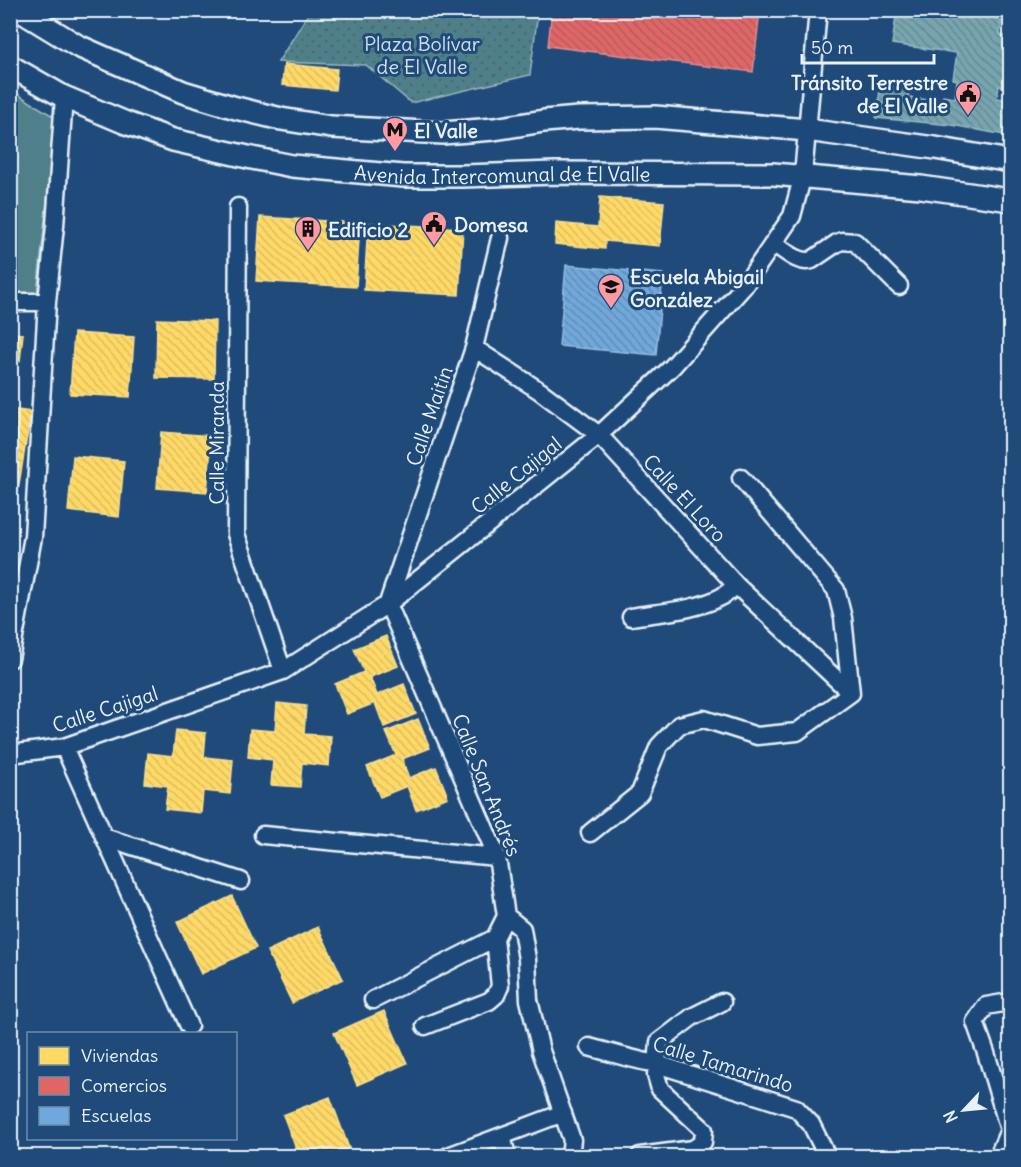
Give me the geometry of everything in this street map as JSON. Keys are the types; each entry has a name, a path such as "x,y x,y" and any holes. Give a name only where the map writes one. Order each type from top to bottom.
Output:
{"main road":[{"name":"Avenida Intercomunal de El Valle","path":"19,10 78,46 183,92 281,119 332,127 443,132 494,129 579,118 655,117 807,130 1011,161"},
{"name":"Avenida Intercomunal de El Valle","path":"10,66 64,97 173,140 292,166 403,176 555,173 773,174 921,187 1011,200"}],"street":[{"name":"Calle Cajigal","path":"10,754 64,747 283,670 388,604 599,435 672,367 744,286 792,216 803,176 818,10"},
{"path":"10,659 33,537 47,302 64,97"},
{"name":"Calle Miranda","path":"238,207 236,534 283,670"},
{"name":"Calle Maitín","path":"388,604 474,348 500,238"},
{"path":"773,243 806,262 837,243 855,242 899,286"},
{"path":"10,302 47,302"},
{"name":"Calle El Loro","path":"474,348 540,391 599,435 736,585 851,693"},
{"path":"590,832 640,794 659,746 679,725 704,719 757,736 797,732 851,693 843,618 836,590 741,478"},
{"path":"631,617 706,603 723,597 736,585"},
{"name":"Calle San Andrés","path":"388,604 497,857 506,916 522,929 527,959 529,1000 541,1051 572,1140 570,1156"},
{"path":"64,747 189,1026"},
{"path":"263,835 497,857"},
{"path":"104,837 241,881"},
{"path":"425,1026 489,1001 496,995 500,986 495,938 506,916"},
{"path":"373,1000 495,938"},
{"path":"640,1156 693,1149 703,1142 704,1130 660,1089 656,1075 659,1042 692,1017 722,1002"},
{"path":"998,1156 1009,1130 975,1022 986,1006 1009,1002 1011,1004"},
{"name":"Calle Tamarindo","path":"589,1047 633,1060 657,1064 796,1108 811,1124 824,1150"},
{"path":"448,1156 563,1113"},
{"path":"502,1136 507,1156"}],"green space":[{"name":"Plaza Bolívar de El Valle","path":"310,11 538,11 530,75 411,103 366,65 278,62"},
{"path":"11,90 56,118 37,293 11,293"}],"building: Viviendas":[{"path":"284,64 337,69 335,90 282,85"},
{"path":"600,197 664,202 660,246 605,241 605,249 555,244 556,223 598,227"},
{"name":"Edificio 2","path":"260,217 360,223 356,287 256,281"},
{"path":"368,223 463,228 459,295 364,290"},
{"path":"157,319 215,321 214,379 156,378"},
{"path":"10,333 23,334 20,361 10,360"},
{"path":"74,333 134,337 130,397 70,394"},
{"path":"10,409 31,412 12,526 10,526"},
{"path":"161,432 212,436 207,492 157,488"},
{"path":"73,456 124,461 119,517 68,511"},
{"path":"386,636 398,666 370,677 377,695 404,684 416,714 384,727 375,703 347,714 335,684 364,672 354,649"},
{"path":"277,703 306,706 304,734 331,736 329,766 302,763 300,787 271,785 273,760 248,757 250,729 275,731"},
{"path":"418,719 430,748 402,759 409,778 436,767 448,797 416,810 407,786 380,797 367,767 396,755 386,732"},
{"path":"176,730 206,733 204,757 233,760 230,794 203,791 201,813 165,809 168,786 145,783 148,753 173,756"},
{"path":"232,896 256,948 201,974 177,922"},
{"path":"318,927 343,979 292,1003 267,951"},
{"path":"384,1011 407,1063 357,1085 334,1033"},
{"path":"330,1097 349,1148 328,1156 299,1156 283,1115"}],"building: Comercios":[{"path":"552,10 760,10 753,72 548,46"}],"building: Escuelas":[{"name":"Escuela Abigail González","path":"566,265 663,274 656,355 559,346"}],"building: Público":[{"path":"897,10 932,10 971,16 972,10 1003,10 1000,35 1010,37 1010,62 1007,61 1004,87 999,86 997,98 1010,100 1010,136 952,125 876,118 881,83 910,88 908,97 942,102 943,96 955,98 957,80 953,79 957,53 892,44"}],"place":[{"name":"Tránsito Terrestre de El Valle","path":"968,117"},
{"name":"El Valle","path":"395,153"},
{"name":"Domesa","path":"434,247"},
{"name":"Edificio 2","path":"308,252"},
{"name":"Escuela Abigail González","path":"611,310"}]}
